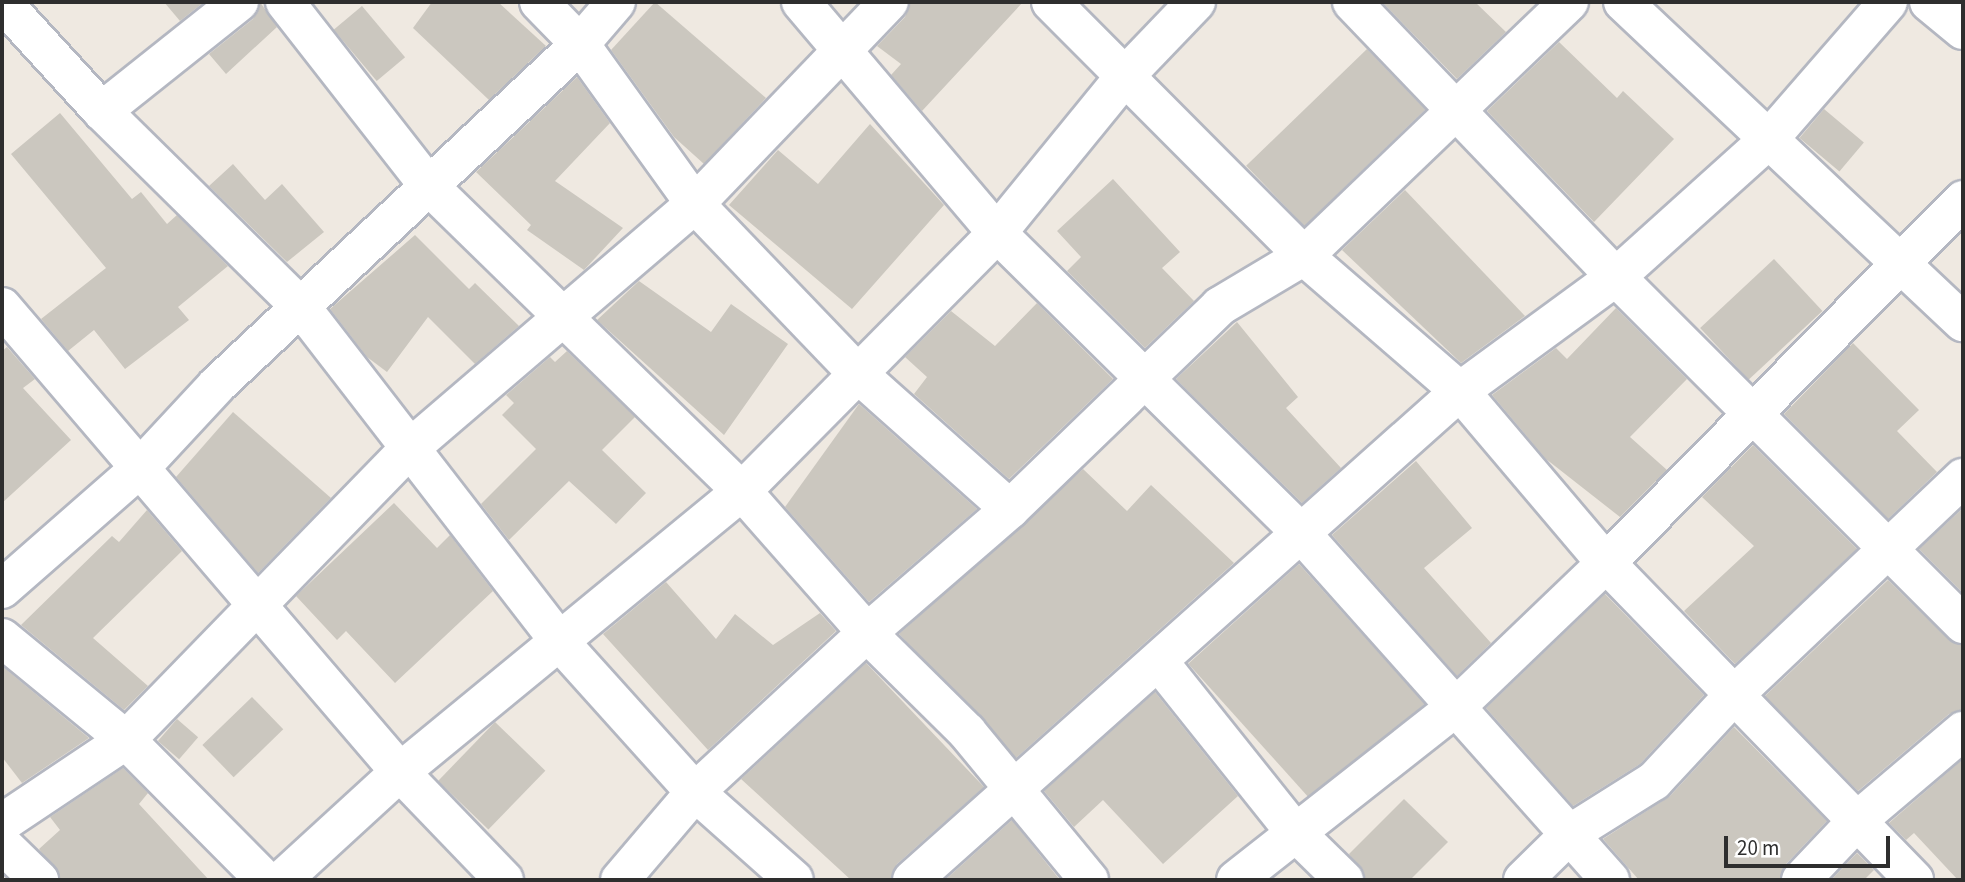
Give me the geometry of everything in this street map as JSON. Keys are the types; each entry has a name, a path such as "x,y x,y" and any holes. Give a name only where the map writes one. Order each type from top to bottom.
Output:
{"street":[{"path":"2,2 102,111 301,307 559,641 695,792 794,880"},
{"path":"102,111 239,2"},
{"path":"285,2 429,186 742,491 867,633 967,732 1089,880"},
{"path":"539,2 580,44 695,204 856,372 1010,509"},
{"path":"2,589 140,468 217,384 580,44 616,2"},
{"path":"801,2 997,233 1300,532 1458,705 1610,880"},
{"path":"2,823 126,740 254,603 409,449 695,204 839,49 889,2"},
{"path":"1051,2 1304,256 1460,391 1606,563 1732,696 1858,820 1914,880"},
{"path":"282,880 400,772 742,491 856,372 997,233 1126,75 1196,2"},
{"path":"1352,2 1616,277 1754,410 1963,624"},
{"path":"620,880 695,792 867,633 1010,509 1220,306 1304,256 1453,110 1569,2"},
{"path":"1623,2 1901,258 1963,322"},
{"path":"912,880 1460,391 1616,277 1769,139 1888,2"},
{"path":"1929,2 1963,30"},
{"path":"1236,880 1294,831 1458,705 1606,563 1901,258 1963,200"},
{"path":"2,307 400,772 504,880"},
{"path":"1523,880 1571,833 1654,781 1732,696 1890,550 1963,478"},
{"path":"2,638 126,740 265,880"},
{"path":"1159,662 1294,831 1344,880"},
{"path":"1801,880 1858,820 1963,731"},
{"path":"2,844 39,880"}],"building":[{"path":"164,2 204,2 180,21"},
{"path":"260,2 277,27 226,74 209,54 253,19"},
{"path":"432,2 498,2 546,46 489,100 413,28"},
{"path":"655,2 766,98 704,164 674,137 611,50"},
{"path":"910,2 1023,2 922,111 891,75 901,64 877,46 905,17"},
{"path":"1382,2 1475,2 1506,32 1457,79"},
{"path":"362,6 405,57 377,81 334,30"},
{"path":"1559,42 1617,98 1623,91 1674,139 1594,222 1487,111"},
{"path":"1367,49 1425,109 1305,226 1246,166"},
{"path":"577,77 610,123 555,181 623,228 584,270 527,230 531,225 476,172"},
{"path":"1824,109 1864,142 1839,172 1800,138"},
{"path":"60,113 132,199 141,192 167,224 177,215 228,266 178,307 189,320 125,369 94,330 68,351 41,319 106,268 11,154"},
{"path":"870,124 944,205 852,309 729,205 778,150 818,184"},
{"path":"233,164 265,200 282,184 324,232 287,262 209,186"},
{"path":"1113,179 1180,252 1162,268 1194,301 1145,348 1067,271 1081,257 1057,231"},
{"path":"1405,190 1525,316 1461,363 1342,250"},
{"path":"415,235 469,289 475,283 519,326 475,364 428,317 387,372 367,357 330,309"},
{"path":"1774,259 1822,311 1749,380 1700,328"},
{"path":"639,281 711,332 731,304 788,344 724,435 597,320"},
{"path":"1037,303 1113,379 1009,479 914,394 927,377 905,357 951,311 995,346"},
{"path":"1616,308 1687,379 1630,437 1667,470 1620,517 1546,459 1492,395 1556,348 1567,359"},
{"path":"1237,322 1298,397 1286,408 1341,468 1302,503 1176,379"},
{"path":"1853,343 1919,410 1897,431 1937,472 1888,519 1784,414"},
{"path":"7,347 35,379 23,388 71,440 2,503 2,351"},
{"path":"567,351 635,417 602,450 646,493 616,524 569,481 509,540 481,504 536,449 502,415 514,403 506,395 550,357 555,362"},
{"path":"859,404 977,509 869,602 785,507"},
{"path":"233,412 331,498 258,573 176,477"},
{"path":"1753,445 1857,549 1735,664 1684,611 1754,546 1702,497"},
{"path":"1416,461 1472,528 1424,568 1491,643 1457,676 1332,535"},
{"path":"1083,469 1127,511 1151,485 1234,563 1016,758 899,634"},
{"path":"394,503 437,548 450,535 493,591 395,683 346,631 337,640 296,596"},
{"path":"1963,508 1963,593 1919,549"},
{"path":"147,510 182,551 93,638 148,686 124,710 21,625 112,536 119,542"},
{"path":"1299,564 1425,704 1314,803 1188,664"},
{"path":"1888,580 1948,639 1963,645 1963,710 1949,714 1858,791 1765,696"},
{"path":"666,582 716,639 735,614 773,645 820,613 836,631 708,750 603,634"},
{"path":"1605,594 1704,695 1640,764 1573,806 1486,708"},
{"path":"866,663 984,787 897,864 891,880 851,880 741,779"},
{"path":"2,666 89,738 22,783 2,757"},
{"path":"1155,692 1238,796 1163,864 1103,800 1074,827 1044,791"},
{"path":"252,697 283,729 234,777 202,745"},
{"path":"177,719 198,737 179,759 158,741"},
{"path":"495,722 545,771 488,830 438,781"},
{"path":"1734,727 1827,821 1785,865 1780,880 1639,880 1603,839 1670,796"},
{"path":"1963,759 1963,880 1958,880 1914,833 1906,840 1889,823"},
{"path":"123,768 148,793 139,804 209,880 60,878 39,849 60,830 50,817"},
{"path":"1404,799 1448,842 1410,880 1365,880 1349,854"},
{"path":"1012,820 1060,880 945,880"},
{"path":"1857,853 1874,870 1864,880 1831,880"}]}
